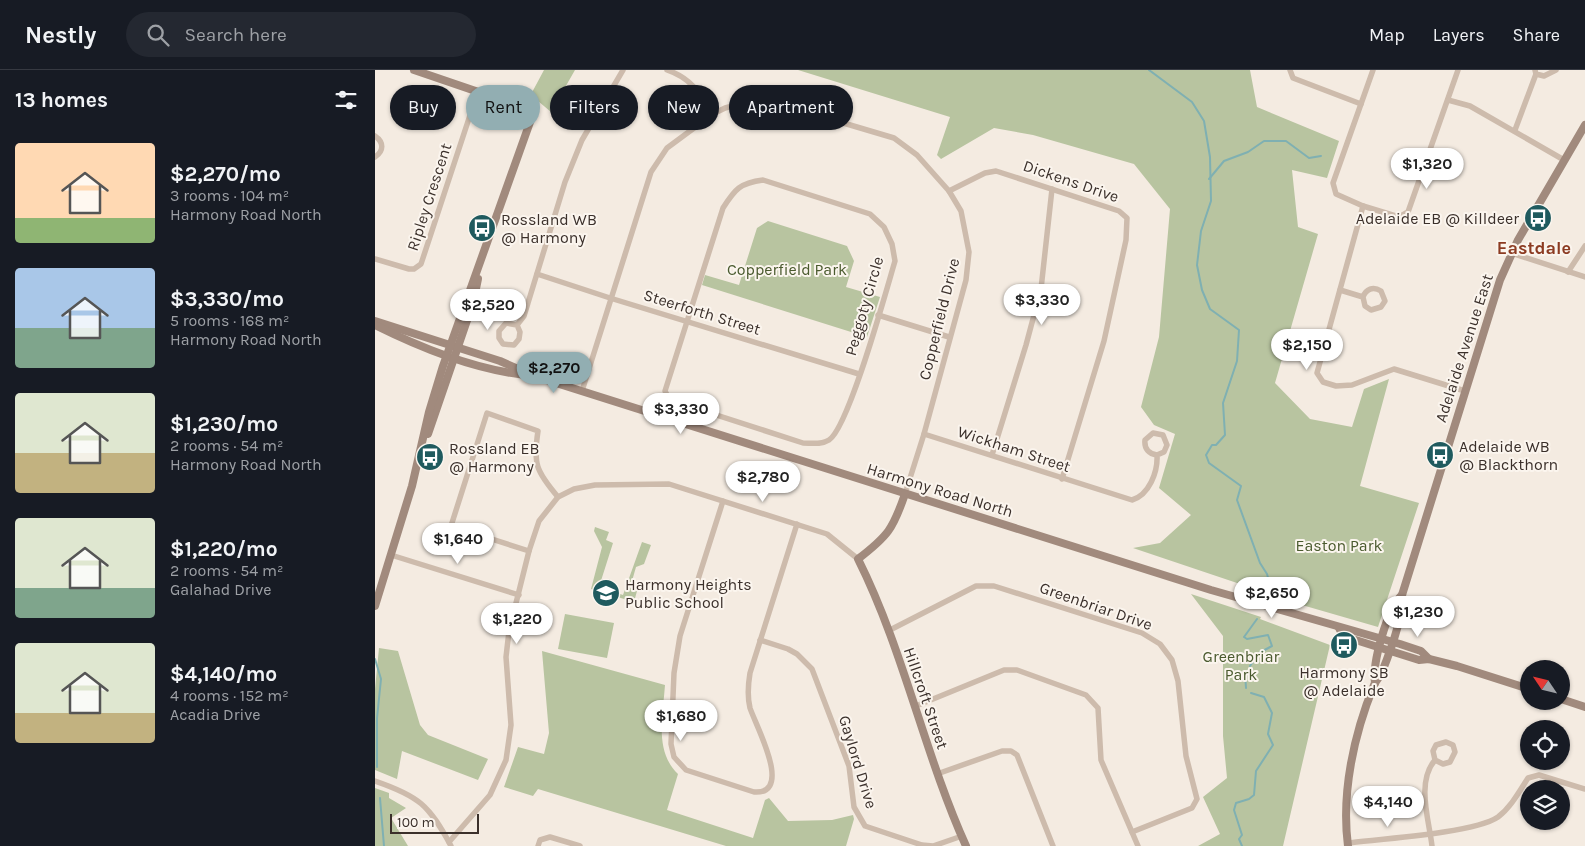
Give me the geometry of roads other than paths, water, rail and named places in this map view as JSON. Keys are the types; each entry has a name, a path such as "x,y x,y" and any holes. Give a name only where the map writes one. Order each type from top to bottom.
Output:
{"main road":[{"path":"415,70 466,87"},
{"name":"Adelaide Avenue East","path":"1348,844 1347,802 1351,766 1375,683 1382,673 1392,642 1402,607 1402,595 1500,280 1511,253 1585,125"},
{"path":"422,450 429,412 447,355 465,301 480,267 526,130"},
{"path":"375,606 422,450 456,358 473,303 480,267"},
{"name":"Harmony Road North","path":"375,323 451,344 534,376 905,494 1339,628 1346,627 1421,651 1429,659"},
{"name":"Harmony Road North","path":"375,323 403,339 447,355 495,371 534,376"},
{"path":"859,559 880,543 892,529 905,494"},
{"name":"Hillcroft Street","path":"859,559 870,583 915,706 937,774 966,846"},
{"name":"Adelaide Avenue East","path":"1375,683 1373,670 1393,605 1402,595"},
{"name":"Harmony Road North","path":"1339,628 1343,636 1389,651 1419,660 1429,659 1520,686"},
{"path":"1570,702 1585,707"}],"street":[{"path":"517,325 524,316 565,182 582,140 623,70"},
{"path":"667,70 680,74 693,85"},
{"path":"1290,70 1293,78 1361,104"},
{"path":"1373,70 1333,183 1336,194 1363,206 1399,218 1408,212 1458,70"},
{"path":"1515,130 1536,72 1544,76 1555,70"},
{"path":"1448,100 1470,106 1515,130 1564,160"},
{"name":"Copperfield Drive","path":"719,111 748,102 776,103 893,138 917,155 949,191 961,211 969,252 966,280 924,434 905,494"},
{"name":"Ripley Crescent","path":"375,259 409,269 414,269 421,264 466,127"},
{"name":"Copperfield Drive","path":"581,391 651,172 667,148 691,130"},
{"path":"375,136 382,146 380,152 375,156"},
{"name":"Dickens Drive","path":"949,191 985,173 996,171 1119,211 1127,218 1126,240 1104,341 1063,479"},
{"name":"Peggoty Circle","path":"763,180 855,207 870,214 884,227 892,244 895,261 878,315 851,403 838,430 829,440 818,444 803,443 676,402 668,397 665,391 723,208 734,190 748,182 763,180"},
{"path":"991,455 1026,345 1041,290 1052,189"},
{"path":"1363,206 1317,373 1323,382 1336,386 1352,385 1394,369 1465,391"},
{"path":"1568,272 1585,246"},
{"path":"1511,253 1585,277"},
{"name":"Steerforth Street","path":"537,274 859,374"},
{"path":"1341,290 1363,297"},
{"path":"878,315 949,337"},
{"path":"509,323 517,325 520,332 519,340 514,345 503,344 498,336 500,328 509,323"},
{"path":"529,551 451,526 487,413 538,431 534,457 543,479 558,497"},
{"name":"Wickham Street","path":"924,434 1132,500 1140,498 1153,475 1157,455"},
{"path":"375,781 404,791 425,805 450,844 490,795 506,760 511,725 507,644 529,551 539,521 558,497 574,489 595,485 669,484 827,534 859,559"},
{"path":"723,501 681,636 675,673 671,744 674,757 687,770 760,793 769,787 773,777 749,698 750,673 797,524"},
{"path":"391,555 519,595"},
{"name":"Greenbriar Drive","path":"888,632 976,586 994,586 1142,633 1160,644 1172,660 1178,681 1186,756 1197,799 1192,808 1132,832"},
{"name":"Gaylord Drive","path":"760,640 793,652 812,669 849,766 854,808 865,826 922,845 933,846 962,836"},
{"path":"915,706 1004,670 1017,670 1086,696 1098,708 1101,760 1138,846"},
{"path":"1432,846 1424,788 1427,773 1435,760 1433,751 1436,745 1447,742 1453,745 1455,752 1450,762 1443,764 1435,760"},
{"path":"937,774 1002,751 1011,750 1017,755 1053,846"},
{"path":"1348,844 1474,827 1497,817 1514,800 1528,778 1539,775 1585,788"},
{"path":"538,846 540,840 550,837 580,846"}],"waterway":[{"path":"1149,70 1192,102 1204,121 1210,157 1211,201 1201,231 1197,265 1202,290 1210,309 1239,330 1237,361 1223,403 1225,435 1216,445 1212,445 1206,455 1209,463 1241,486 1237,500 1260,563 1267,574 1270,585 1267,594"},
{"path":"1209,179 1224,161 1248,152 1264,141 1286,141 1309,158 1321,156"},
{"path":"1250,666 1259,653 1272,646 1268,635 1247,639 1244,637 1257,619"},
{"path":"375,659 381,679 377,718 377,767"},
{"path":"1245,673 1246,688"},
{"path":"1242,846 1239,839 1242,835 1234,810 1236,803 1249,799 1254,795 1256,771 1273,745 1268,734 1272,713 1264,697 1251,693"},
{"path":"380,798 384,846"}],"place":[{"name":"Adelaide EB @ Killdeer","path":"1538,218"},
{"name":"Rossland WB @ Harmony","path":"482,228"},
{"name":"Adelaide WB @ Blackthorn","path":"1440,455"},
{"name":"Rossland EB @ Harmony","path":"430,457"},
{"name":"Harmony Heights Public School","path":"606,593"},
{"name":"Harmony SB @ Adelaide","path":"1344,645"}],"district":[{"name":"Eastdale","path":"1534,248"}],"park label":[{"name":"Copperfield Park","path":"787,269"},
{"name":"Easton Park","path":"1339,545"},
{"name":"Greenbriar Park","path":"1241,665"}]}
